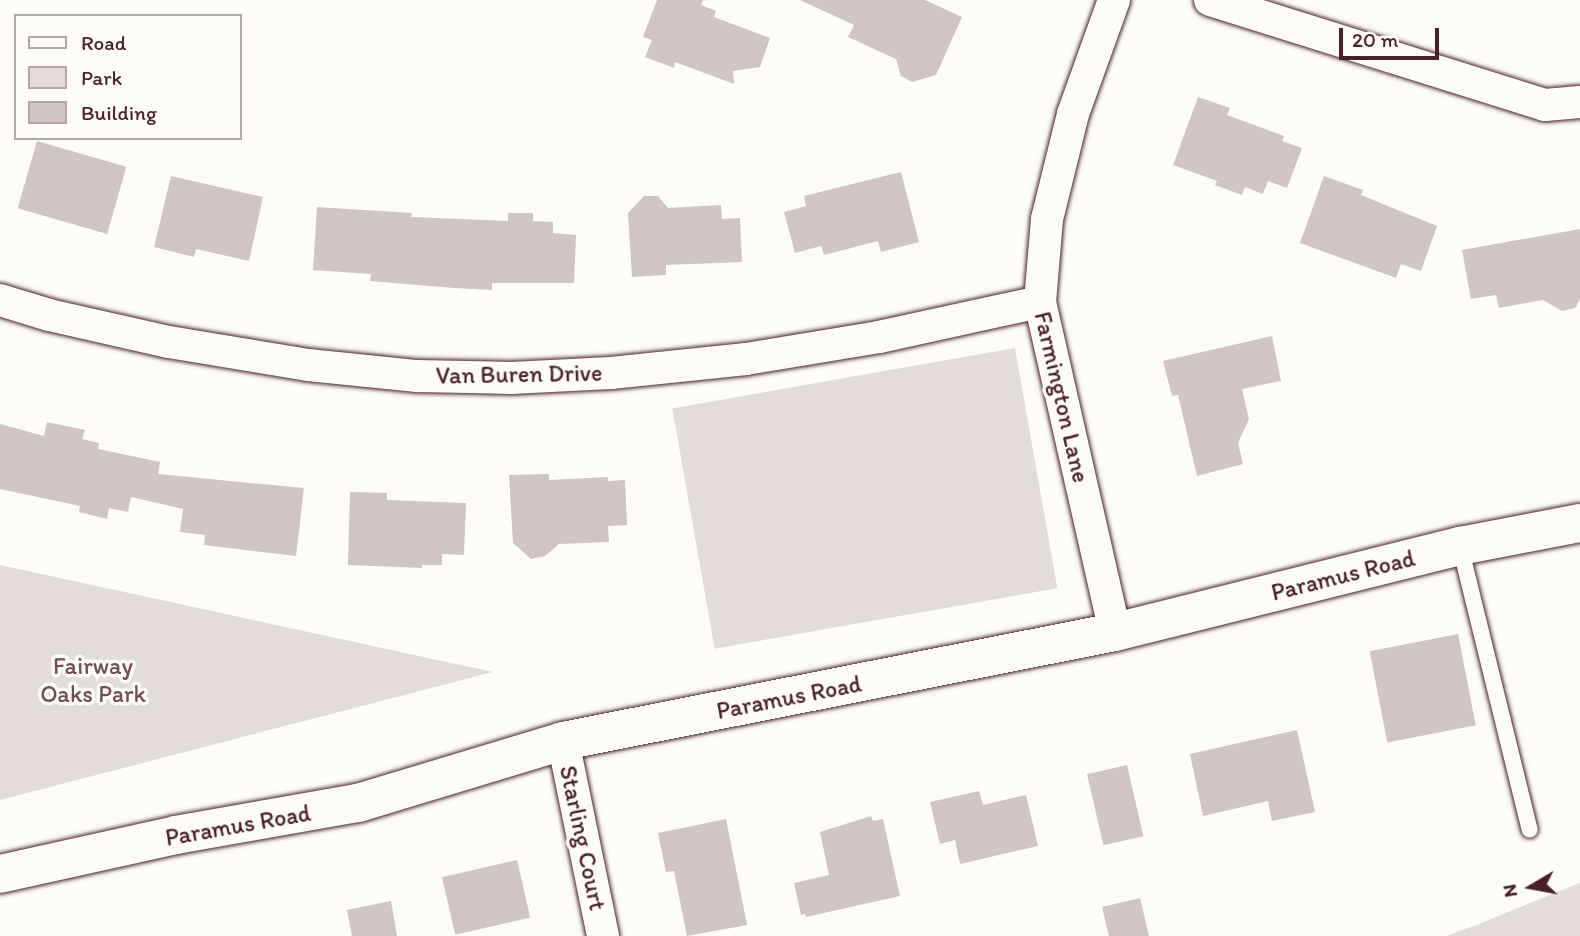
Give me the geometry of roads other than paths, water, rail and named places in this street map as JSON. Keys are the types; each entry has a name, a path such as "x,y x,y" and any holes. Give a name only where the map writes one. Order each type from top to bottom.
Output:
{"main road":[{"name":"Paramus Road","path":"0,874 176,835 358,803 563,741 1115,632 1460,546 1580,523"}],"street":[{"name":"Farmington Lane","path":"1114,0 1066,140 1047,219 1040,302 1115,632"},
{"path":"1210,0 1545,105 1580,102"},
{"name":"Van Buren Drive","path":"0,300 49,315 169,342 309,365 417,376 511,378 611,373 746,359 879,337 1040,302"},
{"name":"Starling Court","path":"563,741 603,936"}],"lane":[{"path":"1460,546 1530,830"}],"park label":[{"name":"Fairway Oaks Park","path":"93,680"}]}
